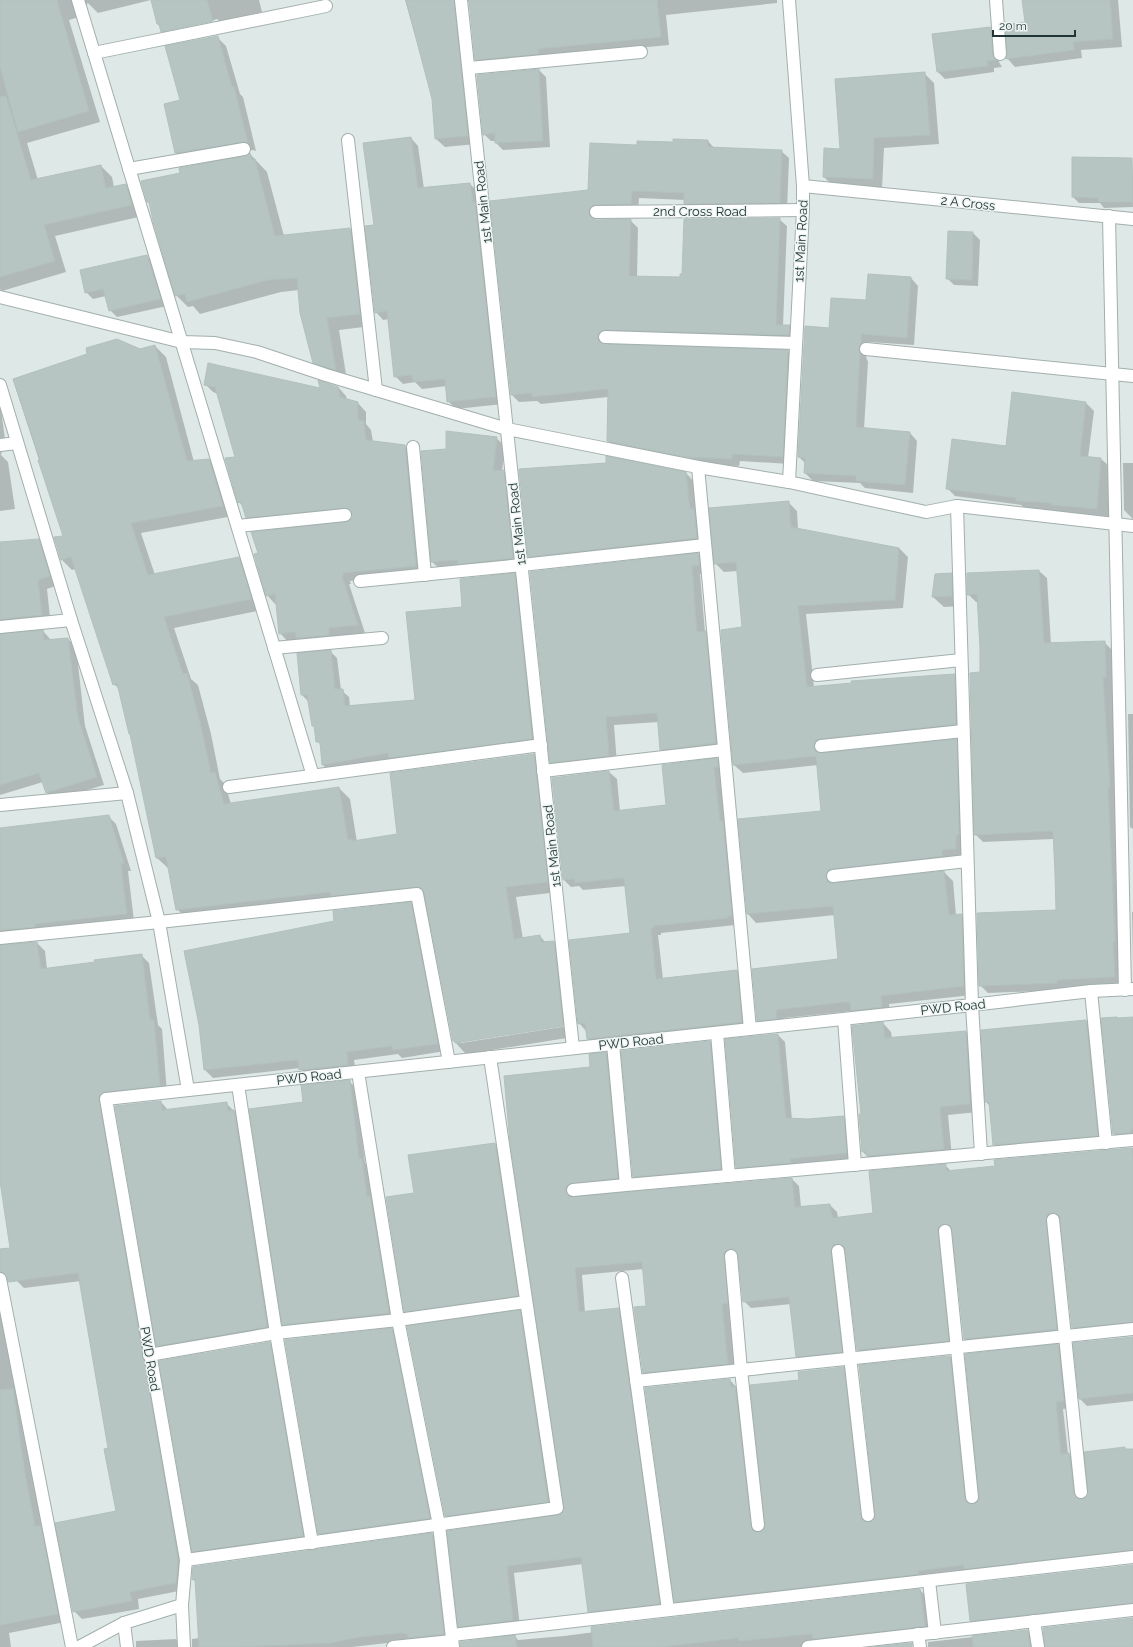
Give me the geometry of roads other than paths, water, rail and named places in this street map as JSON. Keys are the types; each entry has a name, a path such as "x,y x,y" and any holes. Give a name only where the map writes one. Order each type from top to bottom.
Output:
{"street":[{"path":"78,0 313,776"},
{"name":"1st Main Road","path":"461,0 573,1048"},
{"name":"1st Main Road","path":"789,0 803,186 789,482"},
{"path":"996,0 1000,54"},
{"path":"94,53 326,6"},
{"path":"468,68 641,52"},
{"path":"348,140 376,390"},
{"path":"129,169 244,149"},
{"name":"2 A Cross","path":"803,186 1133,219"},
{"name":"2nd Cross Road","path":"596,212 803,210"},
{"path":"1109,216 1115,524 1129,990"},
{"path":"0,297 182,342 215,343 257,352 326,375 507,429 698,467 789,482 926,512 957,506 1133,526"},
{"path":"605,337 796,343"},
{"path":"866,349 1133,376"},
{"path":"0,385 71,620 127,793 159,922 188,1090"},
{"path":"0,445 17,443"},
{"path":"413,447 425,575"},
{"path":"698,467 750,1029"},
{"path":"957,506 972,1005 981,1154"},
{"path":"238,526 345,516"},
{"path":"360,581 705,545"},
{"path":"0,627 71,620"},
{"path":"274,648 382,638"},
{"path":"817,675 961,660"},
{"path":"821,746 964,731"},
{"path":"229,787 541,745"},
{"path":"543,771 724,750"},
{"path":"0,805 127,793"},
{"path":"833,876 968,861"},
{"path":"0,938 417,894 449,1062"},
{"name":"PWD Road","path":"184,1647 182,1605 186,1560 149,1355 106,1099 1091,991 1129,990"},
{"path":"1091,991 1106,1143"},
{"path":"844,1019 855,1164"},
{"path":"717,1033 729,1176"},
{"path":"613,1044 626,1184"},
{"path":"186,1560 557,1508 490,1058"},
{"path":"358,1072 398,1320 438,1525 452,1641"},
{"path":"238,1085 276,1333 312,1543"},
{"path":"573,1190 626,1184 1133,1140"},
{"path":"1053,1220 1081,1492"},
{"path":"945,1231 972,1497"},
{"path":"838,1251 868,1515"},
{"path":"731,1256 741,1370 758,1525"},
{"path":"622,1278 668,1610"},
{"path":"0,1279 72,1647"},
{"path":"149,1355 276,1333 398,1320 526,1302"},
{"path":"636,1381 1133,1329"},
{"path":"393,1647 452,1641 668,1610 1133,1557"},
{"path":"929,1581 935,1633"},
{"path":"79,1647 124,1623 182,1605"},
{"path":"808,1647 1133,1610"},
{"path":"1034,1621 1038,1647"},
{"path":"124,1623 127,1647"},
{"path":"918,1634 920,1647"}]}
